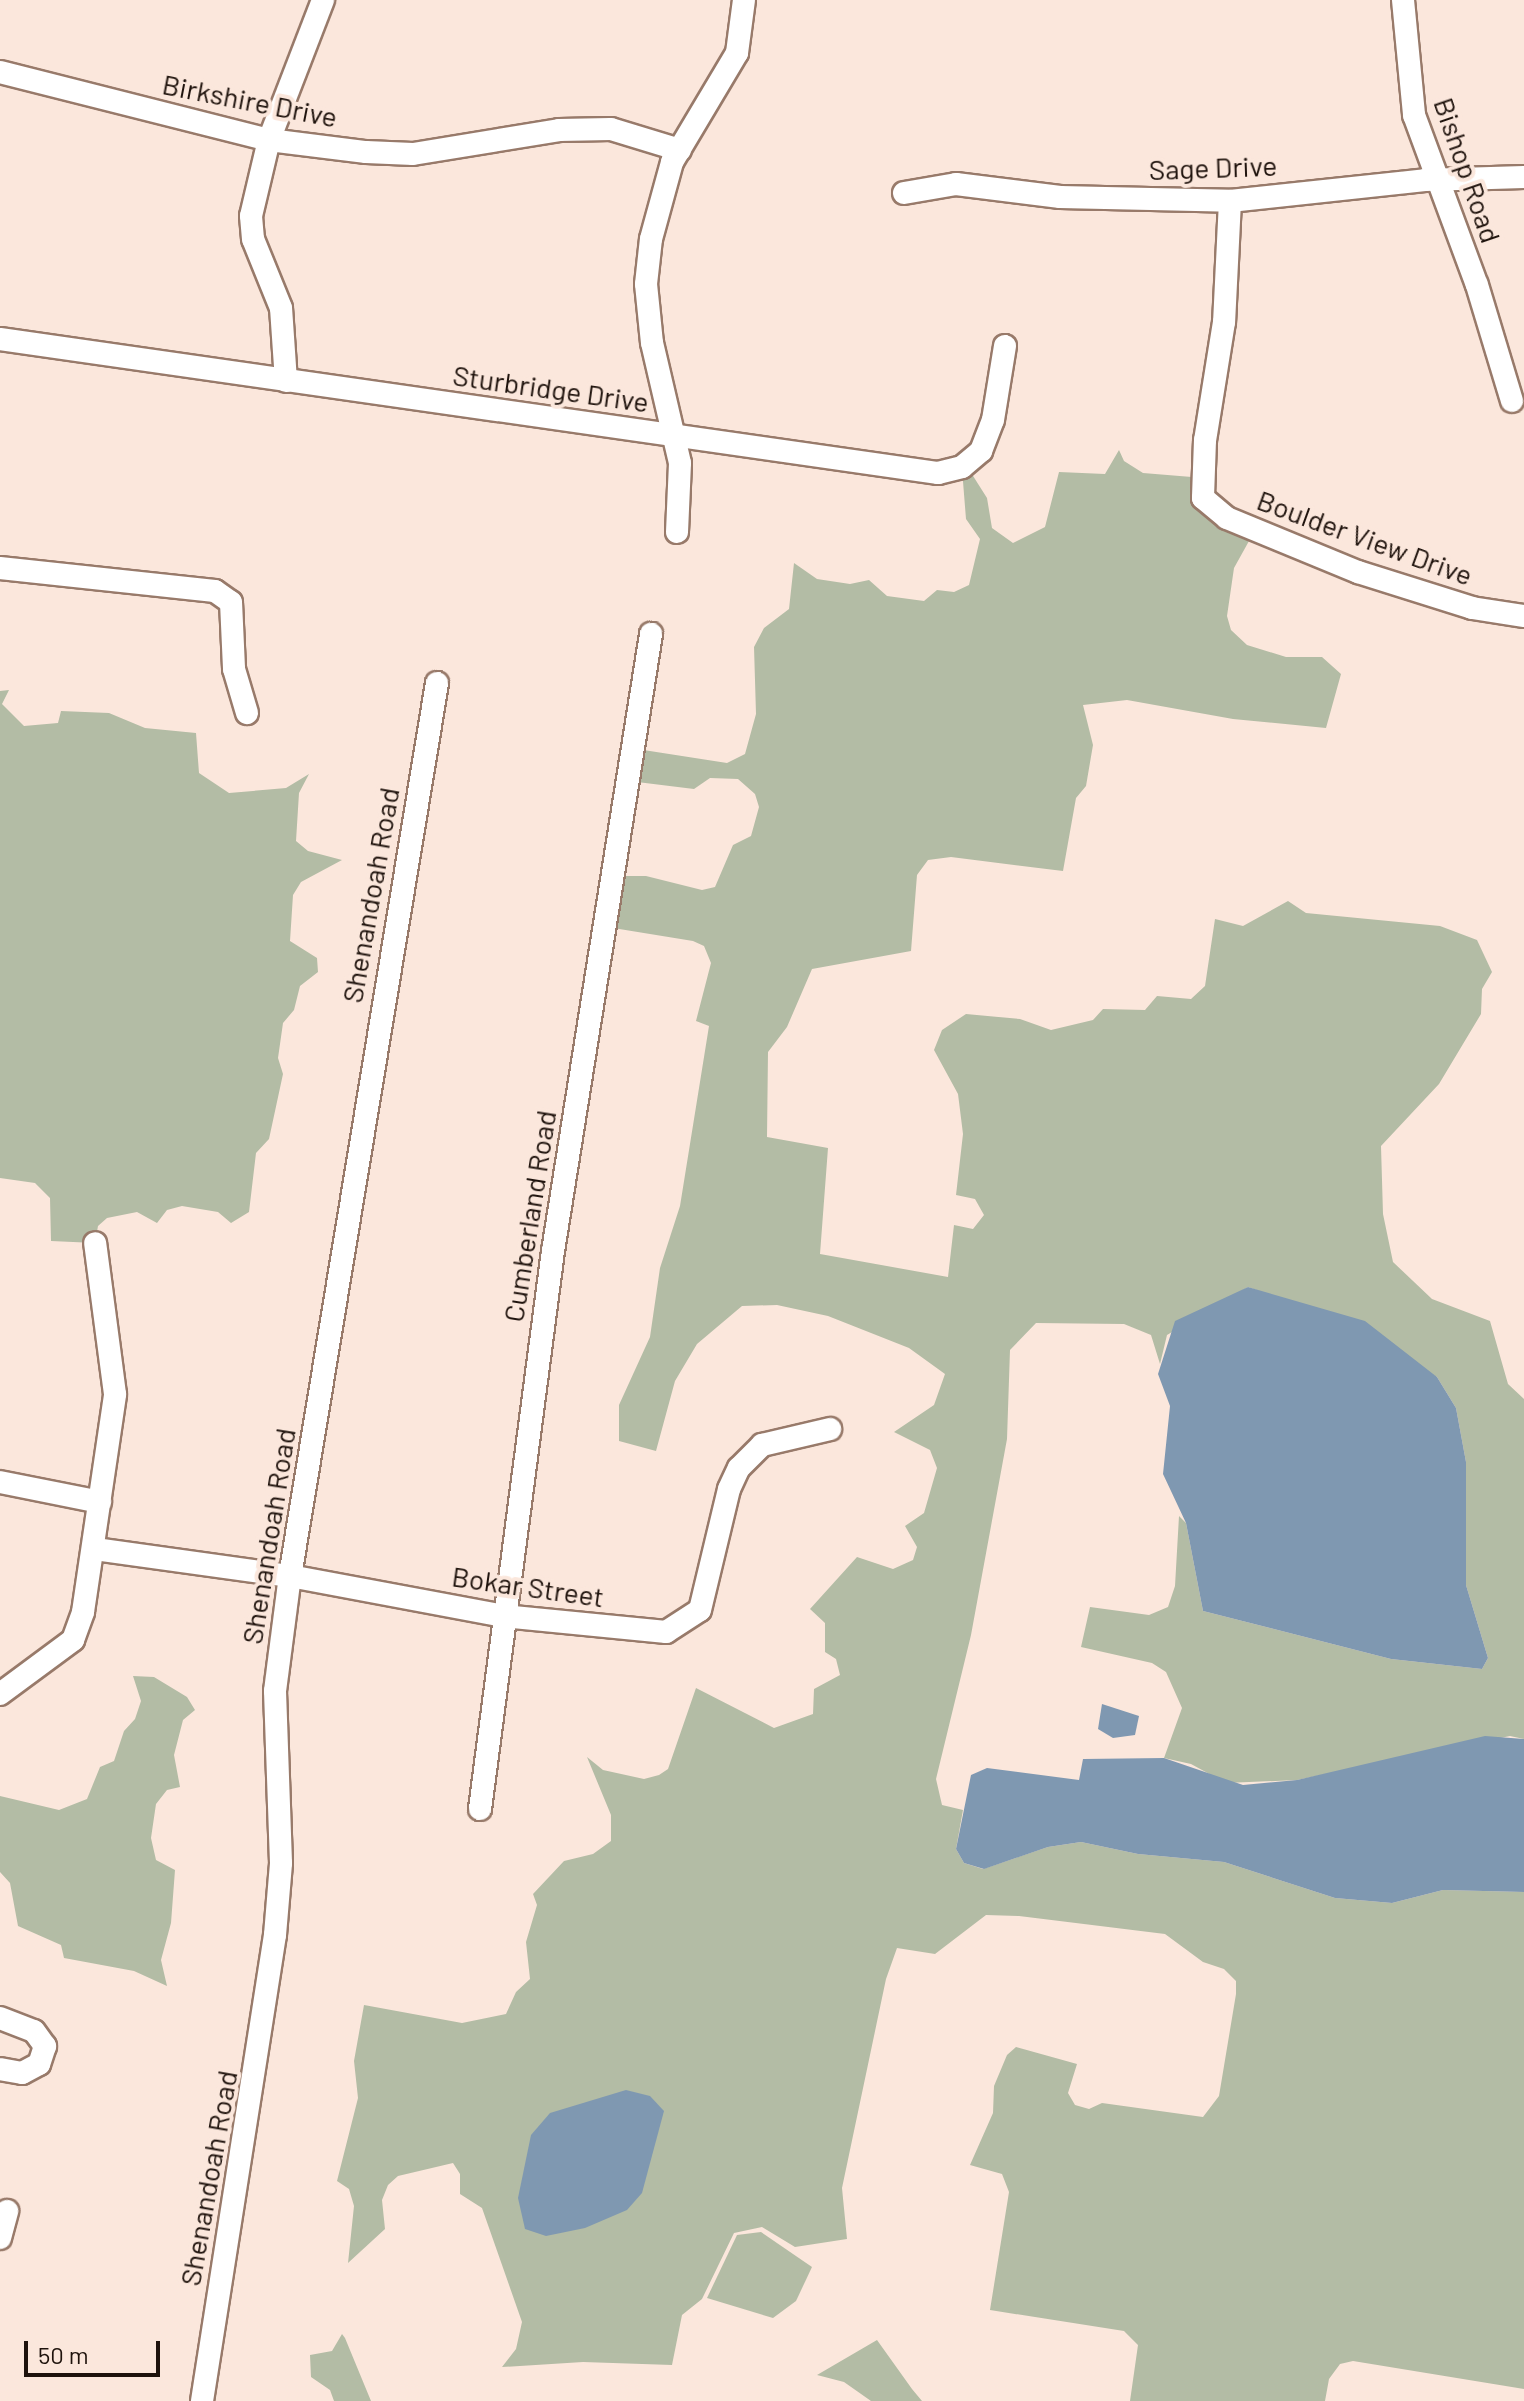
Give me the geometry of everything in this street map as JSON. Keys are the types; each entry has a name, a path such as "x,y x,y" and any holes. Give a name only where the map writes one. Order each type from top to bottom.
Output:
{"street":[{"path":"286,381 281,308 253,239 251,216 269,140 323,0"},
{"path":"677,532 680,463 671,436 646,284 661,197 680,150 737,53 744,0"},
{"name":"Bishop Road","path":"1403,0 1414,115 1477,285 1512,401"},
{"name":"Birkshire Drive","path":"0,72 269,140 413,154 559,130 611,129 680,150"},
{"name":"Sage Drive","path":"904,193 956,184 1060,197 1230,201 1437,181 1524,177"},
{"name":"Boulder View Drive","path":"1230,201 1224,322 1205,440 1203,498 1227,518 1358,572 1472,608 1524,616"},
{"name":"Sturbridge Drive","path":"0,339 938,473 962,467 981,451 993,420 1005,346"},
{"path":"0,568 215,591 231,602 234,669 247,713"},
{"name":"Cumberland Road","path":"480,1809 553,1251 651,634"},
{"name":"Shenandoah Road","path":"202,2401 275,1935 281,1863 275,1691 290,1576 437,683"},
{"path":"0,1694 73,1640 95,1549 115,1394 95,1243"},
{"name":"Bokar Street","path":"95,1549 290,1576 503,1616 666,1632 687,1622 700,1610 708,1587 729,1489 739,1468 762,1445 830,1429"},
{"path":"0,1482 100,1502"},
{"path":"0,2018 34,2031 45,2046 39,2064 22,2073 0,2069"},
{"path":"0,2238 7,2211"}],"green space":[{"path":"1119,450 1124,461 1143,473 1204,478 1207,501 1254,532 1234,568 1227,616 1231,630 1247,645 1286,657 1322,657 1341,674 1326,728 1233,719 1127,700 1083,705 1093,745 1086,786 1076,798 1063,871 951,857 928,860 917,875 911,951 812,969 787,1027 768,1052 767,1137 828,1148 820,1254 948,1277 954,1225 973,1229 984,1215 975,1199 956,1195 963,1134 958,1094 934,1050 942,1030 966,1014 1020,1019 1051,1030 1093,1020 1103,1009 1145,1010 1157,996 1191,999 1205,986 1215,919 1243,926 1288,901 1306,913 1440,926 1477,940 1492,972 1482,989 1481,1014 1439,1084 1381,1146 1383,1214 1393,1262 1432,1299 1490,1321 1508,1384 1524,1399 1524,1739 1510,1736 1297,1780 1226,1783 1191,1764 1164,1758 1182,1708 1166,1672 1152,1663 1081,1647 1090,1607 1149,1615 1168,1607 1175,1586 1179,1516 1186,1523 1203,1611 1391,1659 1482,1669 1488,1658 1466,1585 1466,1462 1456,1408 1437,1377 1296,1304 1248,1287 1167,1335 1160,1364 1151,1335 1124,1324 1036,1323 1010,1350 1007,1439 971,1635 936,1779 942,1805 963,1810 956,1849 964,1863 983,1869 1048,1847 1081,1842 1138,1854 1224,1862 1335,1898 1392,1903 1443,1890 1524,1892 1524,2389 1353,2361 1340,2364 1329,2379 1325,2401 1130,2401 1138,2345 1124,2331 990,2310 1009,2192 1002,2174 970,2165 993,2113 994,2086 1007,2055 1016,2047 1077,2064 1068,2093 1075,2105 1089,2109 1102,2103 1203,2117 1219,2096 1236,1981 1224,1969 1203,1962 1165,1934 1019,1916 986,1915 935,1954 897,1948 886,1979 842,2188 847,2239 795,2247 762,2227 734,2233 702,2299 682,2315 672,2365 583,2362 502,2367 516,2349 522,2322 482,2208 460,2194 460,2174 453,2163 398,2176 388,2185 382,2200 385,2229 348,2263 354,2206 349,2189 337,2181 358,2098 354,2061 364,2005 462,2023 506,2014 516,1992 530,1979 526,1942 537,1905 533,1894 564,1861 593,1854 611,1841 611,1815 587,1757 603,1770 644,1779 659,1775 668,1769 696,1688 774,1728 813,1714 814,1689 840,1675 836,1659 825,1652 825,1623 810,1609 857,1557 893,1569 913,1560 917,1547 905,1526 924,1513 937,1468 930,1450 894,1432 934,1405 945,1374 909,1348 828,1316 777,1305 742,1306 697,1344 675,1381 656,1451 619,1441 619,1405 650,1337 660,1268 680,1206 709,1026 696,1021 711,963 704,946 693,941 607,927 616,876 646,876 702,890 715,887 733,845 751,836 759,807 755,794 738,779 710,778 694,789 629,781 637,749 727,763 745,754 756,714 754,647 764,628 789,609 794,563 817,579 850,584 869,580 887,596 924,601 937,590 954,592 969,585 980,539 966,519 962,469 968,468 987,498 992,528 1013,543 1045,527 1059,472 1105,474"},
{"path":"9,690 2,704 24,726 58,723 61,711 109,713 145,728 196,733 199,773 229,793 286,788 309,774 299,793 296,841 308,851 342,860 301,882 293,895 290,941 317,958 318,972 300,986 294,1010 283,1023 278,1058 283,1074 269,1139 256,1153 249,1212 231,1223 218,1212 182,1206 167,1210 157,1223 137,1212 107,1218 98,1226 95,1243 51,1241 50,1198 35,1183 0,1178 0,691"},
{"path":"133,1676 154,1677 187,1697 195,1710 183,1720 174,1755 180,1787 167,1790 156,1804 151,1838 156,1860 175,1870 171,1923 161,1960 167,1986 134,1971 64,1958 61,1945 18,1926 10,1883 0,1872 0,1796 59,1810 87,1799 100,1767 114,1761 124,1731 135,1719 141,1701"},
{"path":"761,2232 812,2267 796,2301 773,2318 707,2298 737,2235"},
{"path":"342,2334 371,2401 334,2401 330,2390 311,2377 310,2355 332,2351"},
{"path":"877,2340 922,2401 871,2401 844,2382 817,2375"}],"water":[{"path":"1248,1287 1365,1321 1437,1377 1456,1408 1466,1462 1466,1585 1488,1658 1482,1669 1391,1659 1203,1611 1186,1523 1163,1474 1170,1406 1158,1374 1175,1321"},
{"path":"1102,1704 1139,1716 1135,1735 1113,1738 1098,1729"},
{"path":"1485,1736 1524,1739 1524,1892 1443,1890 1392,1903 1335,1898 1224,1862 1138,1854 1081,1842 1048,1847 984,1869 964,1863 956,1849 971,1775 987,1768 1079,1780 1083,1759 1164,1758 1243,1785 1297,1780"},
{"path":"626,2090 650,2096 664,2111 642,2193 627,2210 585,2228 546,2236 525,2229 518,2198 531,2135 550,2113"}]}
